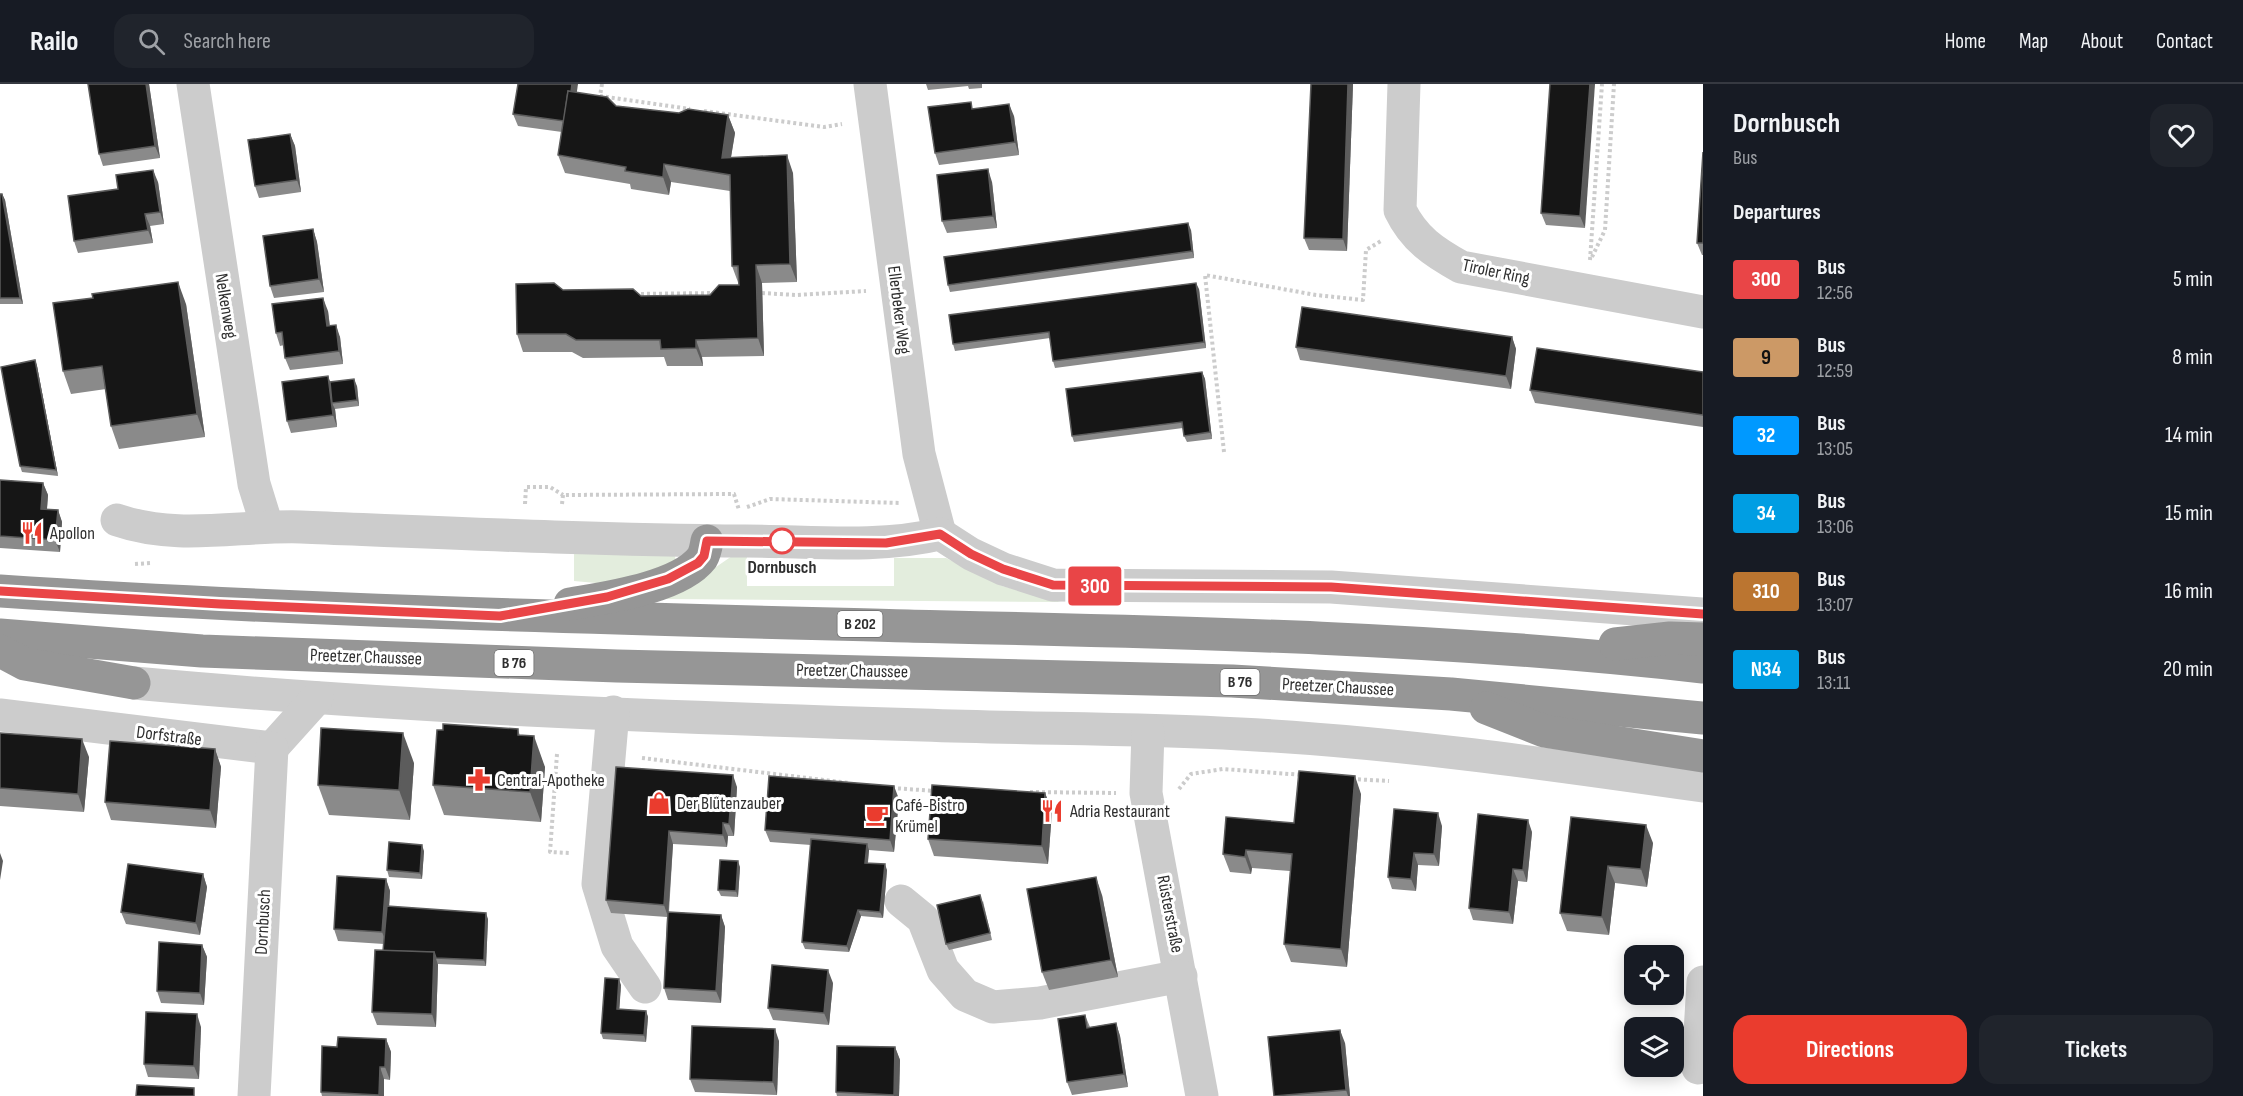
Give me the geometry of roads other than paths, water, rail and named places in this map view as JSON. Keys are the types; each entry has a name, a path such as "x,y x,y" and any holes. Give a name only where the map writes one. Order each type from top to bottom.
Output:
{"highway":[{"path":"0,591 232,605 500,616 607,597 668,579 698,563 704,556 707,541"},
{"name":"B 202","path":"500,616 1220,633 1545,652"},
{"name":"Preetzer Chaussee","path":"0,635 202,651 616,666 1232,681 1451,694 1703,718"},
{"path":"1545,652 1670,638 1703,639"},
{"path":"0,651 25,664 47,670 134,683"},
{"path":"1545,652 1703,667"},
{"path":"1451,694 1544,731 1703,756"}],"street":[{"name":"Nelkenweg","path":"194,84 254,484 267,526"},
{"name":"Ellerbeker Weg","path":"870,84 919,454 940,534"},
{"name":"Tiroler Ring","path":"1404,84 1400,210 1408,226 1430,250 1461,267 1589,275 1703,312"},
{"path":"117,520 143,529 173,533 267,526 707,541 886,543 940,534 971,554 1003,569 1053,585 1331,587 1703,614"},
{"path":"134,683 317,698 613,712 920,725 1240,734 1444,751 1703,786"},
{"path":"272,748 317,698"},
{"path":"613,712 598,884 617,946 645,987"},
{"name":"Dorfstraße","path":"0,716 272,748"},
{"name":"Rüsterstraße","path":"1148,731 1146,793 1202,1096"},
{"name":"Dornbusch","path":"254,1096 272,748"},
{"path":"901,902 923,919 944,970 965,995 993,1007 1040,1003 1181,976"},
{"path":"1698,1068 1703,982"}],"place":[{"name":"Apollon","path":"32,533"},
{"name":"Dornbusch","path":"782,541"},
{"name":"Central-Apotheke","path":"479,780"},
{"name":"Der Blütenzauber","path":"659,803"},
{"name":"Adria Restaurant","path":"1052,811"},
{"name":"Café-Bistro Krümel","path":"877,815"}]}
